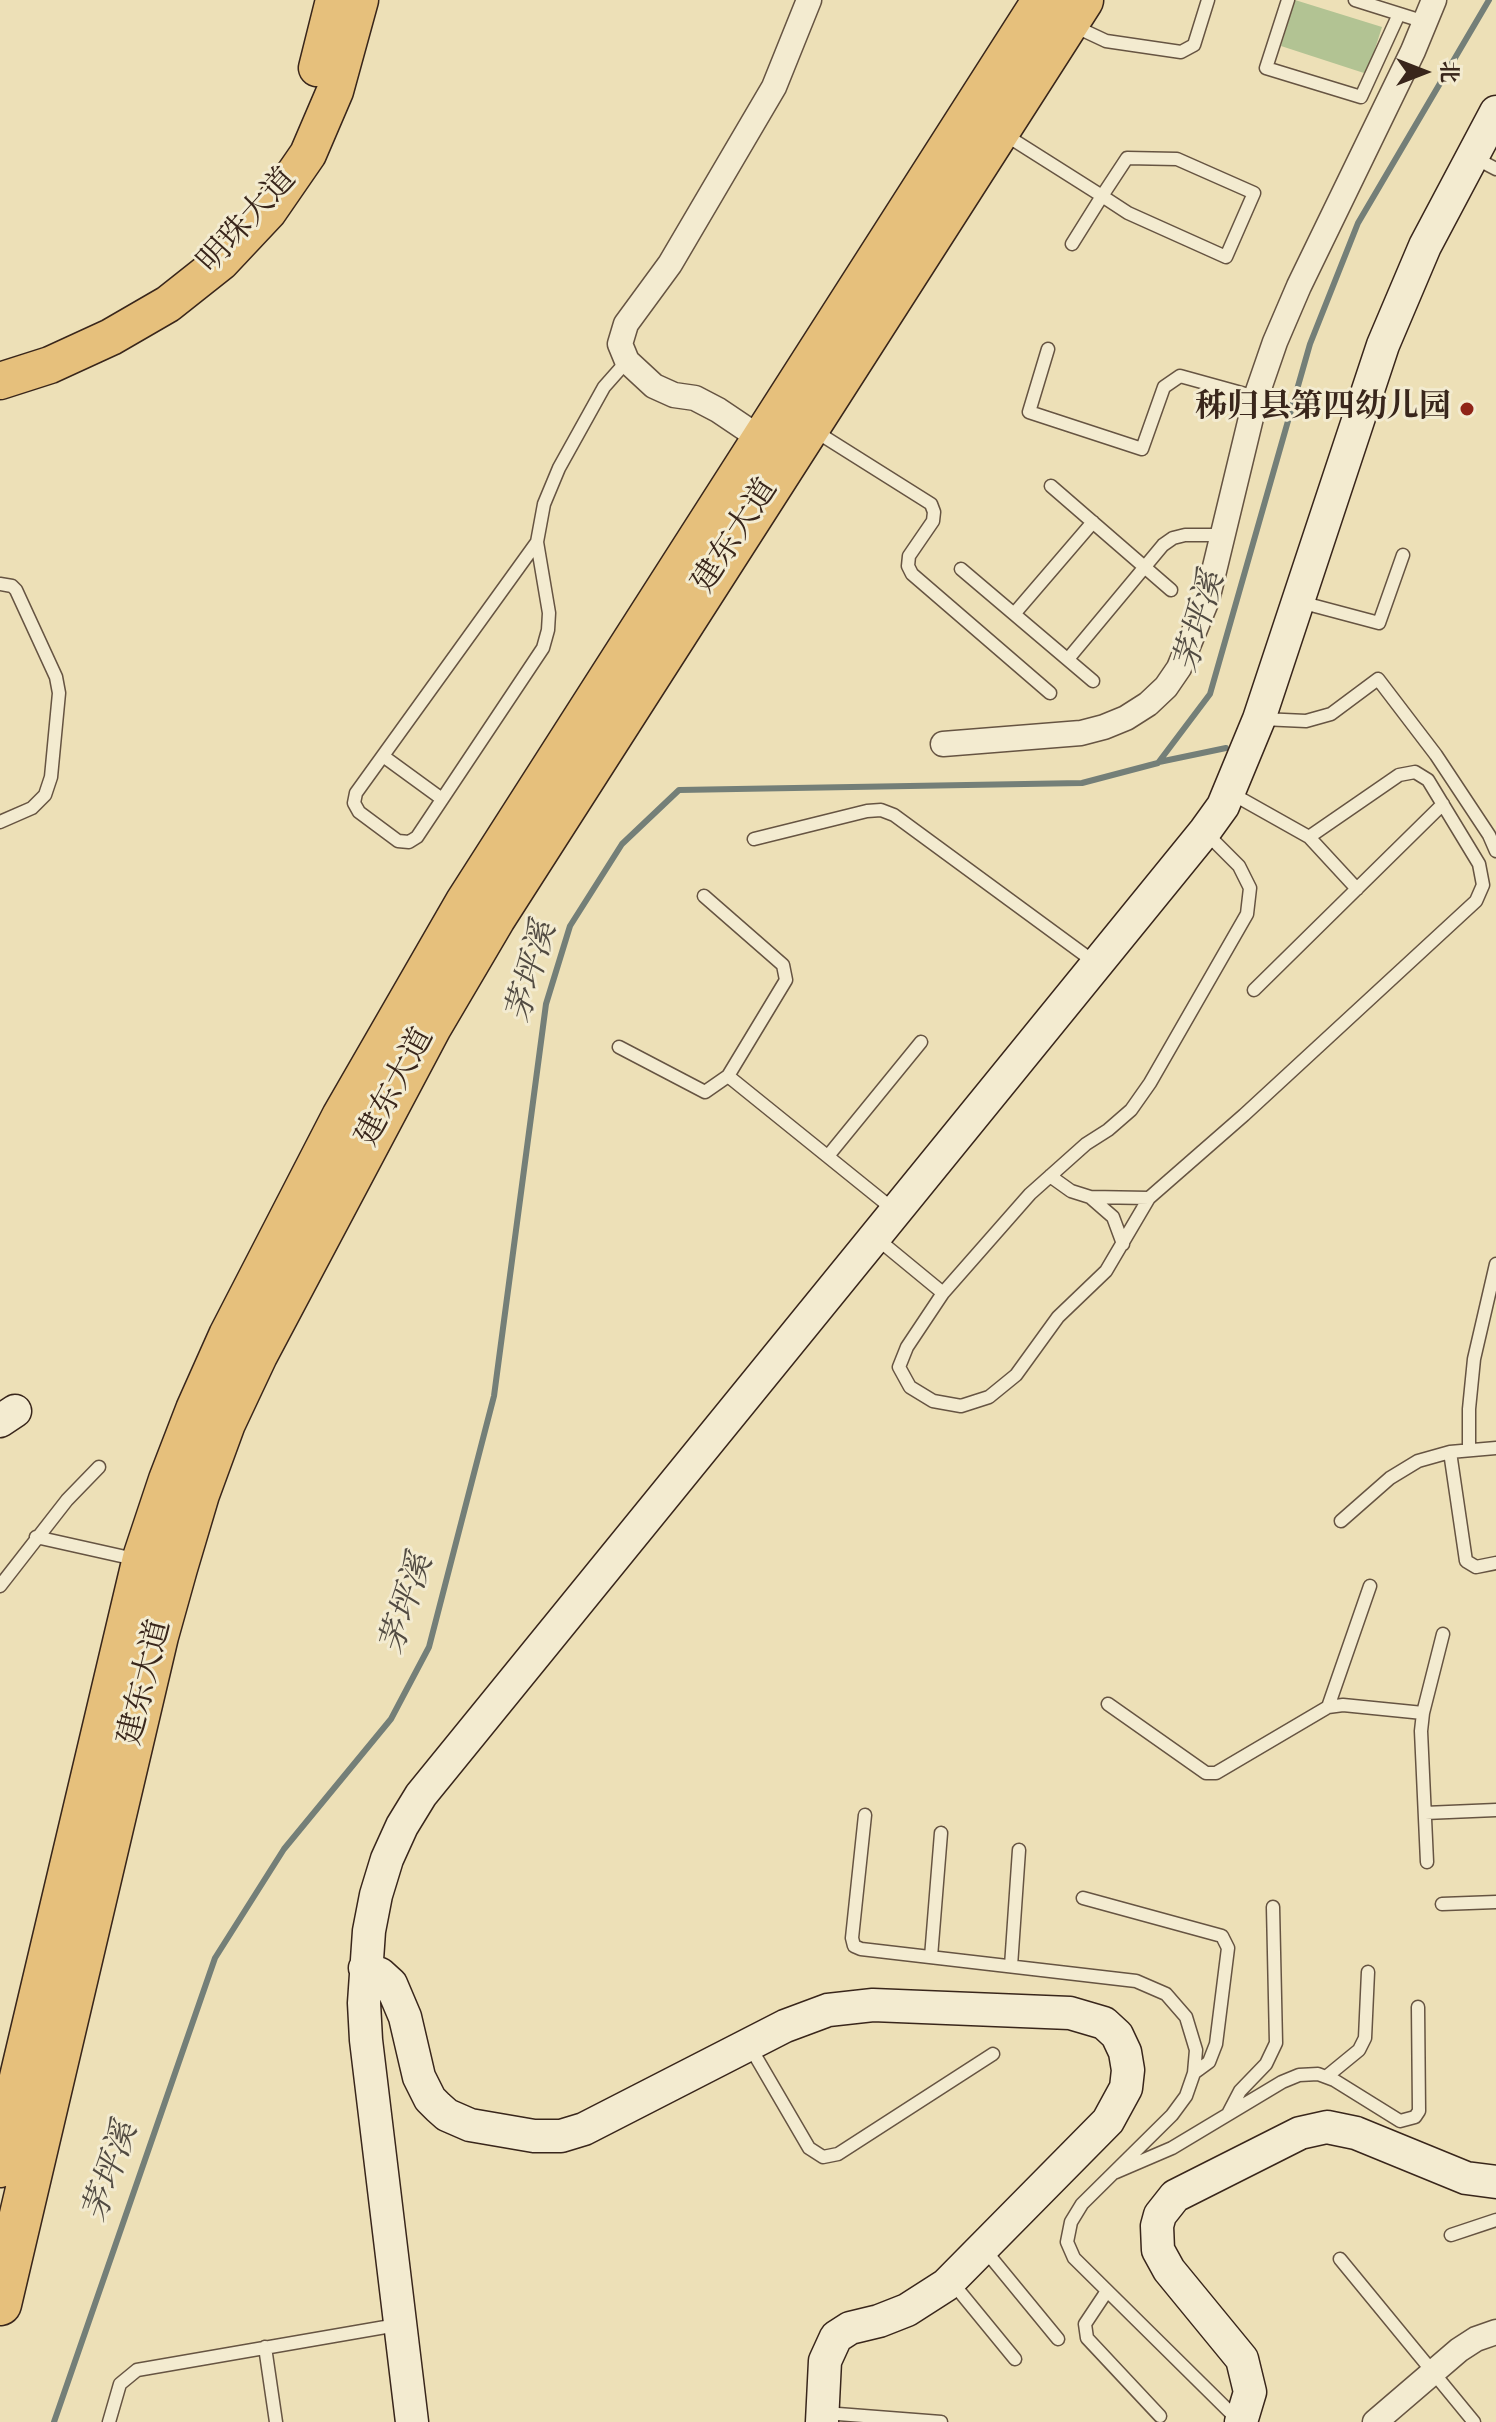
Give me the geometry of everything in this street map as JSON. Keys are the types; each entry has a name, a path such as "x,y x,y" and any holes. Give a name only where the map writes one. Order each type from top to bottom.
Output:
{"highway":[{"name":"建东大道","path":"0,2166 159,1564 198,1494 224,1423 256,1355 431,1025 494,918 785,433 1058,7"},
{"name":"建东大道","path":"0,2304 9,2228 157,1636 159,1564"}],"main road":[{"name":"明珠大道","path":"0,358 75,330 131,302 182,265 228,223 268,173 300,116 315,75 334,0"},
{"name":"明珠大道","path":"0,381 50,365 111,337 168,304 221,262 268,212 308,154 335,91 360,0"},
{"path":"412,2422 366,2040 365,1968 376,1895 387,1859 402,1826 421,1795 1205,831 1229,792 1259,719 1383,345 1425,246 1484,163 1496,112"},
{"path":"365,1968 380,1974 391,1984 400,2000 419,2077 430,2099 447,2115 483,2128 534,2136 573,2133 806,2017 828,2010 873,2005 1070,2013 1104,2023 1117,2035 1125,2052 1128,2070 1126,2088 1108,2121 951,2281 907,2310 850,2328 836,2337 825,2361 822,2417"},
{"path":"1241,2422 1250,2392 1242,2359 1169,2270 1158,2250 1156,2238 1160,2215 1175,2196 1300,2133 1327,2127 1356,2133 1466,2178 1496,2182"}],"street":[{"path":"785,433 718,410 695,398 674,395 654,386 627,361 620,344 622,334 670,264 754,123 792,49 809,0"},
{"path":"943,744 1081,733 1126,718 1148,704 1166,687 1190,647 1207,600 1256,397 1275,342 1429,11"},
{"path":"1375,2422 1476,2339 1496,2332"}],"lane":[{"path":"1058,7 1092,36 1106,41 1181,52 1194,45 1208,0"},
{"path":"1288,0 1266,68 1361,97 1399,14"},
{"path":"1355,0 1399,14 1429,11"},
{"path":"985,122 1102,196 1128,213 1226,257 1254,193 1177,159 1127,158 1102,196 1072,244"},
{"path":"1048,349 1029,412 1142,449 1164,387 1180,376 1256,397"},
{"path":"537,542 356,793 354,803 359,812 398,841 409,842 417,837 543,648 549,613 537,542 544,504 559,468 604,387 627,361"},
{"path":"785,433 931,504 933,521 909,556 908,566 912,574 1050,693"},
{"path":"1051,486 1171,590"},
{"path":"1014,614 1093,522"},
{"path":"1068,659 1163,545 1173,538 1223,535"},
{"path":"1297,601 1379,623 1403,555"},
{"path":"961,569 1093,681"},
{"path":"0,584 16,590 56,677 59,693 49,786 39,802 0,822"},
{"path":"1259,719 1306,721 1331,714 1378,679 1436,755 1489,835 1496,851"},
{"path":"383,756 442,799"},
{"path":"1205,831 1239,866 1250,888 1247,914 1150,1083 1131,1110 1086,1144 1030,1194 943,1293 907,1347 899,1367 910,1387 933,1401 961,1406 989,1397 1016,1375 1058,1317 1106,1271 1149,1198 1244,1115 1476,901 1483,885 1479,864 1443,804 1428,780 1415,772 1399,775 1309,837"},
{"path":"1229,792 1309,837 1357,889"},
{"path":"1254,990 1443,804"},
{"path":"754,839 881,810 894,815 1097,964"},
{"path":"619,1047 705,1092 728,1076 786,980 783,965 704,896"},
{"path":"828,1156 921,1042"},
{"path":"728,1076 896,1211"},
{"path":"1050,1176 1071,1191 1090,1197 1149,1198"},
{"path":"1090,1197 1113,1217 1123,1244"},
{"path":"875,1237 943,1293"},
{"path":"1469,1450 1474,1359 1496,1264"},
{"path":"1341,1521 1418,1461 1450,1452 1496,1448"},
{"path":"1450,1452 1466,1561 1476,1567 1496,1563"},
{"path":"0,1586 36,1537 99,1467"},
{"path":"36,1537 159,1564"},
{"path":"1328,1707 1370,1586"},
{"path":"1427,1862 1421,1731 1443,1634"},
{"path":"1108,1704 1206,1773 1216,1773 1328,1707 1343,1705 1423,1713"},
{"path":"1425,1813 1496,1810"},
{"path":"865,1815 852,1938 854,1946 1126,1979 1157,1989 1174,2001 1186,2017 1196,2050 1194,2073 1179,2106 1082,2204 1071,2222 1067,2242 1074,2258 1241,2422"},
{"path":"931,1957 941,1833"},
{"path":"1011,1966 1019,1850"},
{"path":"1083,1898 1222,1936 1228,1948 1216,2044 1209,2062 1194,2073"},
{"path":"1442,1904 1496,1902"},
{"path":"1228,2114 1240,2091 1266,2064 1276,2043 1273,1907"},
{"path":"1326,2077 1359,2050 1365,2038 1368,1972"},
{"path":"1110,2174 1172,2148 1291,2078 1308,2074 1326,2077 1392,2118 1400,2121 1415,2117 1419,2111 1418,2007"},
{"path":"749,2045 809,2148 823,2157 838,2154 993,2054"},
{"path":"1451,2235 1496,2220"},
{"path":"984,2249 1058,2339"},
{"path":"1340,2259 1474,2422"},
{"path":"951,2281 1015,2359"},
{"path":"1107,2291 1085,2324 1087,2338 1160,2416"},
{"path":"109,2422 120,2384 137,2370 401,2325"},
{"path":"265,2347 276,2422"},
{"path":"822,2417 941,2422"}],"green space":[{"path":"1295,0 1382,27 1367,74 1281,46"}],"waterway":[{"name":"茅坪溪","path":"54,2422 215,1958 284,1849 391,1719 429,1647 494,1396 546,1004 570,926 622,844 679,790 1082,783 1158,763 1210,694 1310,344 1358,223 1489,0"},
{"path":"1159,762 1226,748"}],"place":[{"name":"秭归县第四幼儿园","path":"1467,409"}]}
